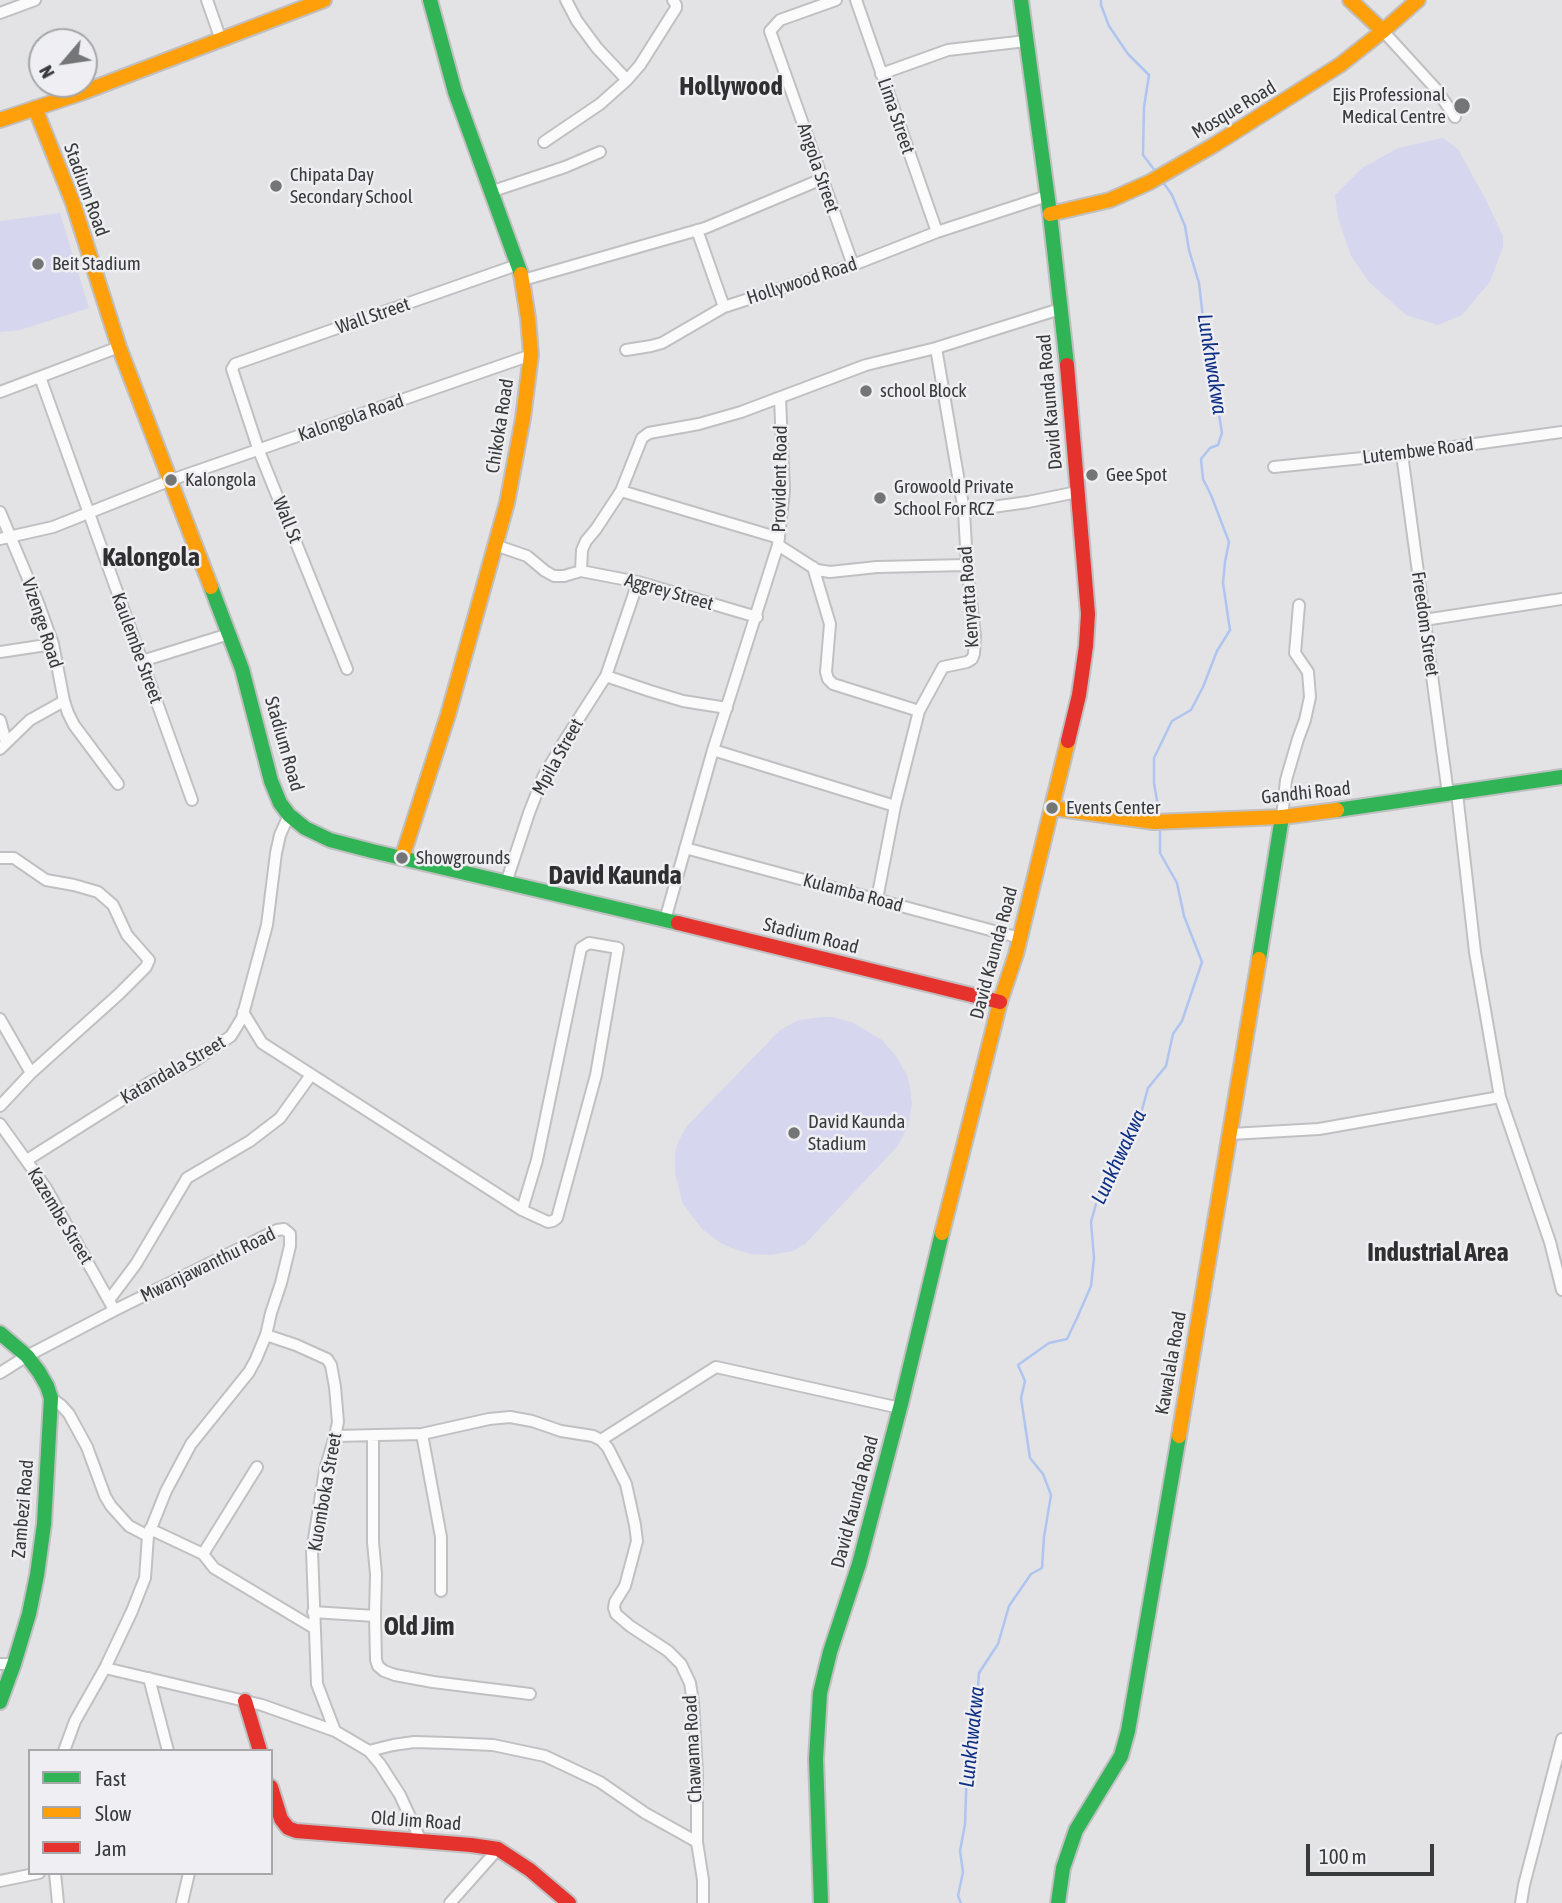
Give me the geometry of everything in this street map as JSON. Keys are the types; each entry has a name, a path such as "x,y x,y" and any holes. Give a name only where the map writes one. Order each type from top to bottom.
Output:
{"street":[{"path":"0,13 35,0"},
{"path":"206,0 221,40"},
{"path":"0,120 81,93 324,0"},
{"name":"Chikoka Road","path":"402,858 448,715 507,503 523,418 531,355 523,280 455,92 430,0"},
{"path":"566,0 577,21 597,48 627,80"},
{"path":"544,142 600,104 627,80 640,65 676,8 673,0"},
{"name":"Angola Street","path":"835,0 780,20 770,31 853,265"},
{"name":"Lima Street","path":"856,0 937,232"},
{"name":"David Kaunda Road","path":"821,1903 816,1759 820,1693 830,1652 859,1564 900,1408 962,1149 1000,1002 1020,938 1079,695 1086,646 1088,614 1065,339 1021,0"},
{"path":"1350,0 1383,31 1436,89 1455,117"},
{"name":"Mosque Road","path":"1050,215 1110,200 1214,145 1340,65 1418,0"},
{"path":"881,74 948,50 1026,41"},
{"name":"Stadium Road","path":"35,108 73,203 119,347 229,634 252,704 271,781 289,816 305,828 330,840 1000,1002"},
{"path":"490,192 565,167 600,152"},
{"path":"523,280 697,230 822,179"},
{"name":"Hollywood Road","path":"697,230 724,307 853,265 937,232 1046,195"},
{"name":"Wall Street","path":"232,369 235,364 517,265"},
{"path":"626,350 662,343 724,307"},
{"name":"Provident Road","path":"665,920 713,750 757,617 778,541 784,491 780,398 866,365 936,348 1060,309"},
{"path":"0,392 119,347"},
{"name":"Kenyatta Road","path":"877,899 895,806 919,711 943,667 967,662 974,654 975,636 964,511 936,348"},
{"name":"Kalongola Road","path":"5,538 53,527 171,480 531,355"},
{"name":"Wall St","path":"232,369 259,451 347,669"},
{"name":"Kaulembe Street","path":"40,377 192,800"},
{"path":"581,571 582,550 586,541 621,491 644,436 699,424 780,398"},
{"name":"Lutembwe Road","path":"1274,467 1402,454 1562,432"},
{"name":"Freedom Street","path":"1402,454 1424,620 1500,1097 1550,1242 1562,1290"},
{"path":"621,491 778,541 817,570 830,572 877,567 967,565"},
{"path":"964,511 1077,492"},
{"name":"Vizenge Road","path":"0,512 5,538 37,600 53,644 64,701 74,725 118,785"},
{"name":"Aggrey Street","path":"495,545 527,556 554,576 581,571 638,582 757,617"},
{"path":"813,567 830,624 826,672 828,678 833,684 919,711"},
{"name":"Mpila Street","path":"506,883 543,777 606,676 638,582"},
{"path":"1424,620 1562,599"},
{"path":"1282,817 1286,780 1310,697 1308,672 1295,653 1299,605"},
{"path":"142,661 229,634"},
{"path":"0,652 53,644"},
{"path":"606,676 683,701 727,708"},
{"path":"3,745 30,720 64,701"},
{"path":"0,720 3,745"},
{"path":"713,750 895,806"},
{"name":"Gandhi Road","path":"1052,808 1154,822 1282,817 1562,777"},
{"name":"Katandala Street","path":"27,1160 152,1081 193,1062 231,1036 238,1027 267,926 276,853 289,816"},
{"name":"Kawalala Road","path":"1058,1903 1062,1868 1076,1830 1121,1756 1128,1731 1231,1134 1282,817"},
{"name":"Kulamba Road","path":"685,849 1020,938"},
{"path":"0,858 14,858 46,880 98,892 113,905 127,935 149,960 146,967 119,994 31,1073 0,1106"},
{"path":"243,1012 262,1042 522,1210 548,1222 557,1218 596,1075 618,948 589,943 580,948 537,1160 522,1210"},
{"path":"0,1019 31,1073"},
{"path":"112,1305 187,1178 250,1141 280,1118 311,1075"},
{"path":"1231,1134 1319,1129 1500,1097"},
{"name":"Kazembe Street","path":"0,1124 46,1188 112,1305"},
{"name":"Mwanjawanthu Road","path":"0,1373 112,1305 266,1235 284,1229 290,1234 290,1246 266,1335 249,1372 191,1444 166,1491 149,1532 145,1578 132,1611 105,1668 89,1694 65,1749"},
{"path":"0,1333 27,1356 39,1372 51,1398 69,1414 87,1447 105,1496 130,1526 203,1554 214,1568 314,1628"},
{"name":"Kuomboka Street","path":"266,1335 327,1359 331,1365 335,1387 338,1422 325,1470 312,1551 317,1684 335,1731"},
{"path":"335,1436 422,1434 510,1417 597,1438 716,1367 900,1408"},
{"name":"Zambezi Road","path":"0,1702 7,1664 29,1614 44,1524 51,1398"},
{"path":"422,1434 441,1538 441,1591"},
{"path":"373,1435 373,1542 378,1666 395,1675 530,1695"},
{"name":"Chawama Road","path":"597,1438 608,1448 626,1484 637,1541 625,1586 614,1608 616,1614 668,1651 681,1664 690,1684 697,1774 697,1842 703,1880 702,1903"},
{"path":"203,1554 257,1467"},
{"path":"313,1612 376,1616"},
{"path":"105,1668 246,1701 335,1731 369,1751 395,1786 421,1841"},
{"path":"149,1678 167,1749"},
{"path":"246,1701 259,1749"},
{"path":"68,1738 74,1749"},
{"path":"1521,1903 1562,1739"},
{"path":"369,1751 414,1742 493,1745 545,1756 600,1782 645,1814 697,1842"},
{"name":"Old Jim Road","path":"273,1793 281,1819 288,1828 296,1831 498,1849 530,1870 569,1903"},
{"path":"450,1903 498,1849"},
{"path":"0,1881 28,1874"},
{"path":"55,1875 58,1903"},
{"path":"182,1903 189,1875"}],"shaded area":[{"path":"1443,138 1458,149 1503,236 1503,247 1490,282 1462,315 1438,325 1406,315 1369,282 1351,256 1338,218 1335,195 1362,168 1398,148"},
{"name":"Beit Stadium","path":"60,213 89,308 20,330 0,332 0,221"},
{"name":"David Kaunda Stadium","path":"822,1017 854,1023 882,1040 896,1056 910,1086 912,1105 908,1127 897,1147 805,1244 793,1251 771,1255 750,1254 729,1247 702,1229 683,1204 675,1174 675,1152 679,1140 687,1126 780,1030 799,1020"}],"waterway":[{"name":"Lunkhwakwa","path":"1101,0 1109,26 1128,54 1149,75 1144,107 1143,155 1156,172"},
{"name":"Lunkhwakwa","path":"1159,812 1154,783 1154,758 1172,721 1191,710 1217,651 1230,630 1223,583 1229,542 1203,479 1201,459 1210,448 1218,445 1222,433 1219,414 1220,388 1208,362 1199,283 1185,226 1172,195 1163,182"},
{"name":"Lunkhwakwa","path":"961,1903 958,1896 963,1872 960,1851 965,1824 967,1766 974,1736 979,1673 998,1644 1009,1606 1031,1574 1042,1568 1051,1495 1043,1474 1030,1458 1021,1398 1025,1381 1018,1365 1049,1343 1067,1339 1077,1318 1091,1286 1094,1258 1091,1222 1102,1182 1129,1141 1140,1117 1148,1088 1166,1066 1173,1034 1182,1021 1202,962 1184,916 1177,883 1160,853 1160,829"}],"traffic: fast":[{"path":"430,0 455,92 521,274"},
{"path":"1021,0 1067,365"},
{"path":"211,587 242,669 271,781 280,803 289,815 305,828 330,840 372,851 678,923"},
{"path":"1337,810 1562,777"},
{"path":"1259,959 1282,817"},
{"path":"821,1903 816,1759 820,1693 830,1652 859,1564 942,1233"},
{"path":"0,1333 27,1356 39,1372 51,1398 44,1524 37,1575 29,1614 0,1702"},
{"path":"1058,1903 1063,1868 1076,1830 1121,1756 1128,1731 1179,1436"}],"traffic: slow":[{"path":"0,120 81,93 324,0"},
{"path":"1350,0 1383,31"},
{"path":"1050,214 1110,200 1150,182 1214,145 1340,65 1418,0"},
{"path":"35,108 73,203 119,347 211,587"},
{"path":"402,858 448,715 507,503 523,418 531,355 521,274"},
{"path":"942,1233 1000,1002 1016,954 1068,741"},
{"path":"1052,808 1154,822 1282,817 1337,810"},
{"path":"1179,1436 1259,959"}],"traffic: jam":[{"path":"1067,365 1088,614 1079,695 1068,741"},
{"path":"678,923 1000,1002"},
{"path":"245,1701 259,1749"},
{"path":"273,1793 281,1819 288,1828 296,1831 498,1849 530,1870 569,1903"}],"place":[{"name":"Ejis Professional Medical Centre","path":"1462,106"},
{"name":"Chipata Day Secondary School","path":"276,186"},
{"name":"Beit Stadium","path":"38,264"},
{"name":"school Block","path":"866,391"},
{"name":"Gee Spot","path":"1092,475"},
{"name":"Kalongola","path":"171,480"},
{"name":"Growoold Private School For RCZ","path":"880,498"},
{"name":"Events Center","path":"1052,808"},
{"name":"Showgrounds","path":"402,858"},
{"name":"David Kaunda Stadium","path":"794,1133"}],"district":[{"name":"Hollywood","path":"731,87"},
{"name":"Kalongola","path":"151,558"},
{"name":"David Kaunda","path":"615,876"},
{"name":"Industrial Area","path":"1438,1253"},
{"name":"Old Jim","path":"419,1627"}]}
